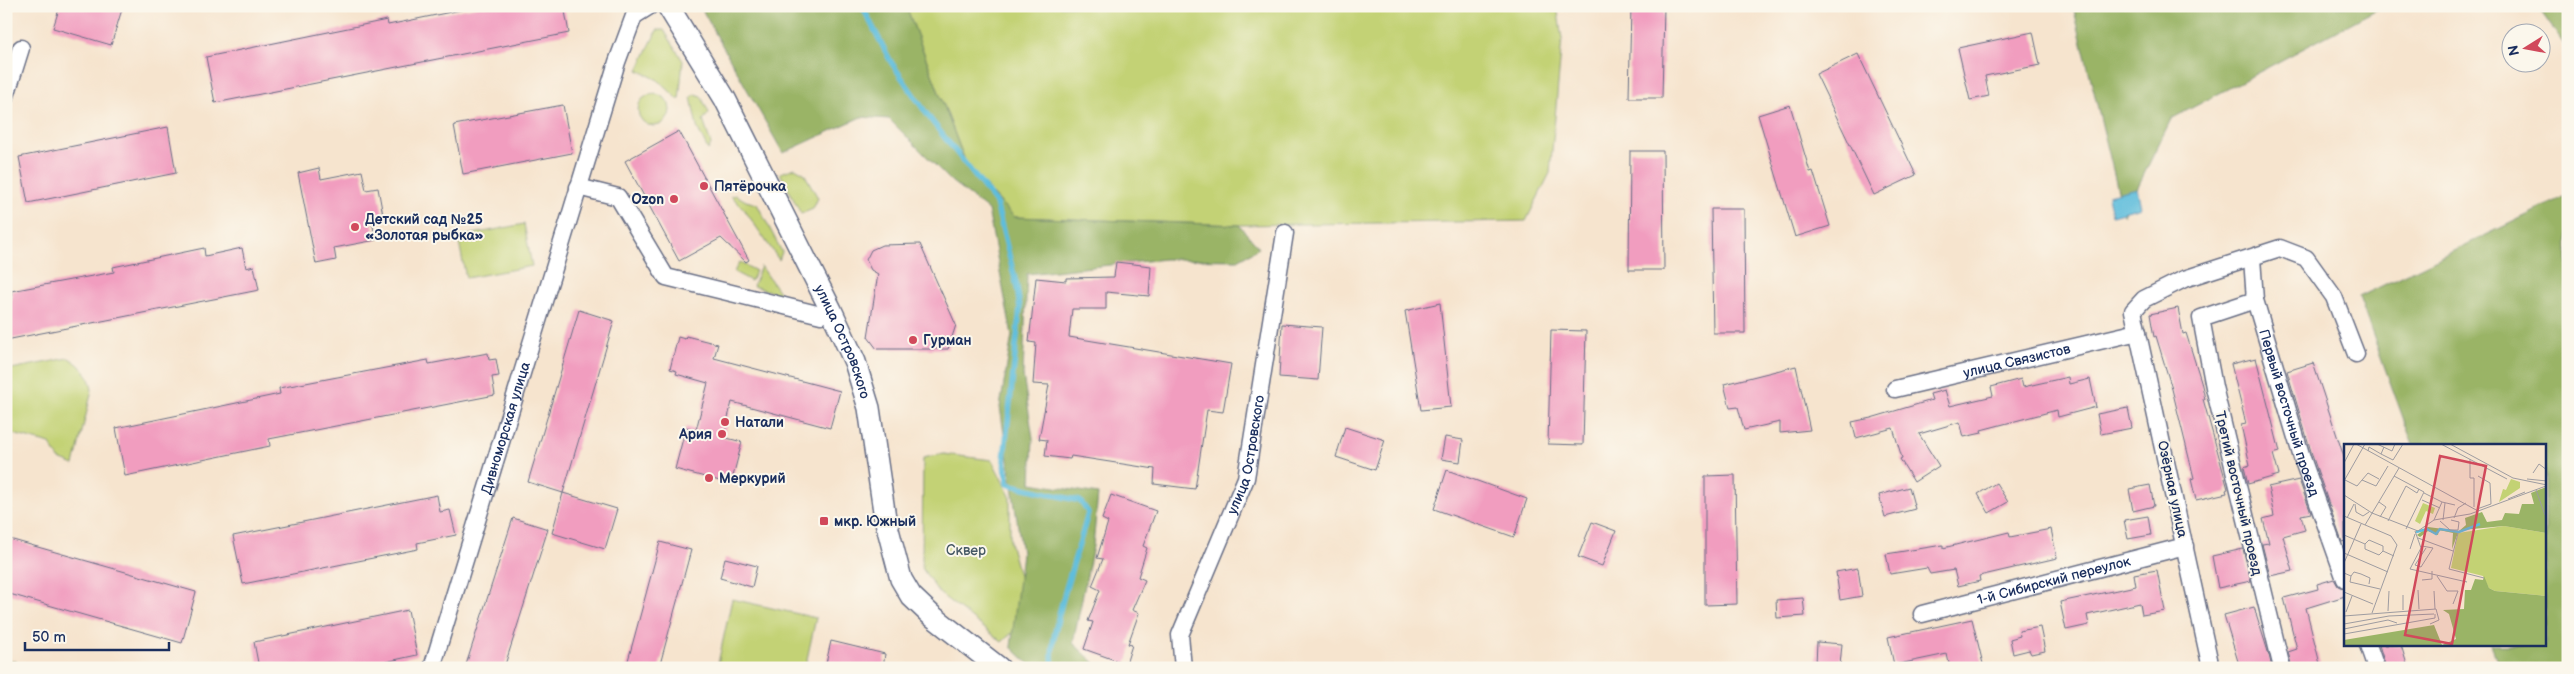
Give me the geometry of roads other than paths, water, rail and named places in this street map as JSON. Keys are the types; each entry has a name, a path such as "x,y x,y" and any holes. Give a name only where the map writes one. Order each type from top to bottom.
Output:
{"street":[{"name":"Дивноморская улица","path":"432,668 617,62 634,16 650,6"},
{"name":"улица Островского","path":"668,6 725,99 831,310 855,362 869,408 885,518 901,579 911,596 931,615 999,668"},
{"path":"6,96 21,48"},
{"path":"578,187 618,197 666,277 821,315 831,310"},
{"name":"улица Островского","path":"1183,668 1180,635 1246,478 1285,233"},
{"path":"2252,258 2280,248 2306,258 2334,297 2356,354"},
{"name":"Первый восточный проезд","path":"2252,258 2255,300 2303,461 2344,576"},
{"name":"Озёрная улица","path":"2212,668 2133,311 2144,299 2184,279 2252,258"},
{"name":"Третий восточный проезд","path":"2255,300 2201,318 2214,387 2282,668"},
{"name":"улица Связистов","path":"1895,389 2138,332"},
{"name":"1-й Сибирский переулок","path":"1922,614 2185,546"},
{"path":"2368,646 2376,668"}],"water":[{"path":"2137,188 2141,207 2112,215 2108,195"}],"waterway":[{"path":"862,6 891,62 931,120 996,203 1017,287 1020,308 1004,460 1008,484 1080,501 1088,512 1058,617 1052,656 1054,668"}],"place":[{"name":"Пятёрочка","path":"704,186"},
{"name":"Ozon","path":"674,199"},
{"name":"Детский сад №25 «Золотая рыбка»","path":"355,227"},
{"name":"Гурман","path":"913,340"},
{"name":"Натали","path":"725,422"},
{"name":"Ария","path":"722,434"},
{"name":"Меркурий","path":"709,478"},
{"name":"мкр. Южный","path":"824,521"}],"park label":[{"name":"Сквер","path":"966,550"}]}
